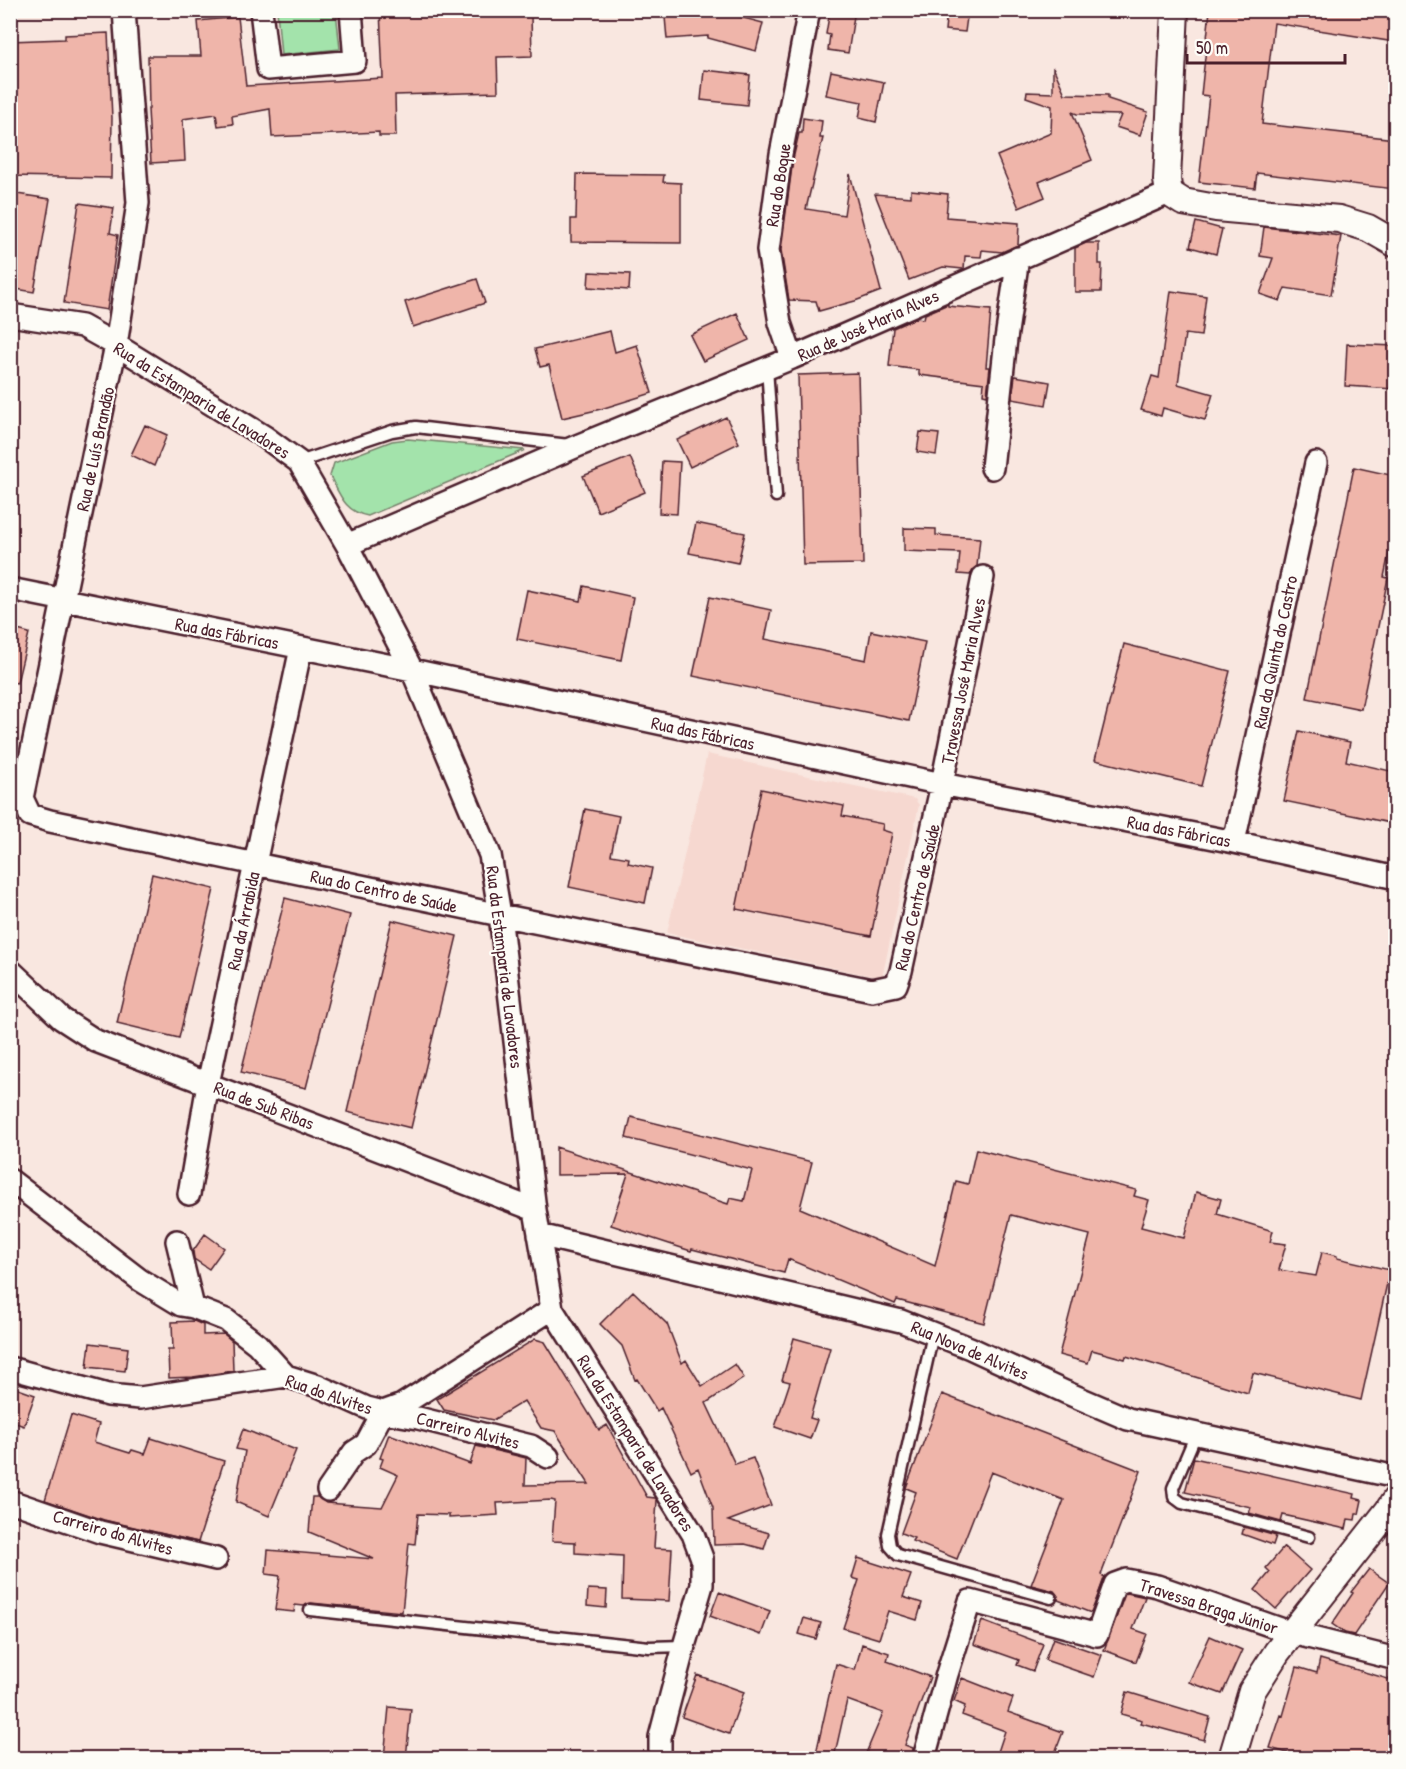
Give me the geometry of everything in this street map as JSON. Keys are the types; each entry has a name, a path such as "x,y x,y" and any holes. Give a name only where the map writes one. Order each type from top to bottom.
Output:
{"street":[{"name":"Rua de Luís Brandão","path":"64,600 117,345 138,203 124,10"},
{"path":"261,10 268,69 355,61 351,10"},
{"name":"Rua do Boque","path":"792,358 780,323 768,250 781,154 809,10"},
{"path":"1175,10 1167,180 1169,193 1183,202 1216,208 1339,219 1368,228 1395,244"},
{"name":"Rua de José Maria Alves","path":"347,545 577,446 792,358 1169,193"},
{"path":"992,468 1006,339 1018,258"},
{"name":"Rua da Estamparia de Lavadores","path":"10,315 82,326 117,345 265,437 299,462 347,545 412,670 490,855 500,915 535,1210 552,1309 693,1534 702,1558 702,1585 660,1737 660,1758"},
{"name":"Rua da Quinta do Castro","path":"1234,842 1316,463"},
{"name":"Travessa José Maria Alves","path":"942,784 983,577"},
{"name":"Rua das Fábricas","path":"10,589 412,670 942,784 1234,842 1395,878"},
{"name":"Rua do Centro de Saúde","path":"64,600 22,798 30,815 50,821 872,990 896,985 901,971 942,784"},
{"name":"Rua da Árrabida","path":"189,1194 208,1084 301,648"},
{"name":"Rua de Sub Ribas","path":"10,970 62,1019 96,1041 535,1210"},
{"path":"10,1180 140,1280 181,1305 193,1307 226,1320 257,1344 286,1376"},
{"name":"Rua Nova de Alvites","path":"540,1235 901,1321 970,1348 1128,1419 1395,1478"},
{"path":"177,1241 193,1307"},
{"name":"Rua do Alvites","path":"10,1368 108,1395 140,1398 286,1376 383,1412 402,1405 552,1309"},
{"path":"328,1490 354,1452 366,1443 383,1412"},
{"name":"Carreiro Alvites","path":"383,1412 418,1418 531,1446 548,1457"},
{"path":"1232,1758 1252,1691 1277,1652 1388,1511 1395,1498"},
{"name":"Carreiro do Alvites","path":"10,1501 100,1532 216,1559"},
{"name":"Travessa Braga Júnior","path":"924,1758 970,1601 1097,1635 1115,1584 1126,1580 1158,1586 1292,1633"},
{"path":"1292,1633 1395,1659"}],"lane":[{"path":"767,368 776,495"},
{"path":"299,462 392,431 416,427 577,446"},
{"path":"933,1334 888,1534 890,1546 898,1554 1051,1598"},
{"path":"1196,1434 1173,1488 1174,1497 1182,1503 1309,1537"},
{"path":"310,1610 649,1647 684,1646"}],"shaded area":[{"path":"707,754 915,799 919,805 882,978 667,933"}],"green space":[{"path":"277,11 336,11 340,49 281,55"},
{"path":"408,439 525,450 368,516 349,507 340,496 330,476 334,463 392,441"}],"building":[{"path":"380,10 510,10 510,17 531,16 532,56 497,57 498,92 395,95 396,136 379,136 379,132 272,137 270,109 232,116 233,124 218,126 216,114 183,119 185,161 151,163 148,56 201,56 198,21 238,17 246,86 383,78"},
{"path":"830,10 855,10 848,53 828,50 830,35 826,34"},
{"path":"947,10 968,10 965,32 945,30"},
{"path":"1210,10 1395,10 1395,42 1274,23 1262,124 1395,139 1395,189 1257,173 1255,188 1199,182 1209,96 1201,95"},
{"path":"721,12 763,23 756,51 708,38 708,36 667,39 665,17 721,14"},
{"path":"108,33 112,118 111,178 10,176 10,41 65,39 65,35"},
{"path":"1053,67 1065,94 1108,95 1108,99 1148,112 1140,135 1116,127 1121,115 1072,112 1092,160 1039,182 1045,197 1019,208 997,156 1051,133 1052,106 1026,97 1027,92 1053,93"},
{"path":"704,70 750,75 747,105 701,100"},
{"path":"831,71 884,82 876,122 859,118 862,102 826,95"},
{"path":"803,118 822,121 820,138 823,138 806,209 844,215 850,174 881,291 819,311 816,301 789,300 781,250 793,159 799,133 802,133"},
{"path":"577,174 664,175 663,182 681,183 681,243 571,242 571,219 576,219"},
{"path":"911,190 948,194 946,217 1019,223 1018,245 1002,252 982,250 981,257 965,256 964,269 943,267 909,280 875,194 911,197"},
{"path":"10,193 50,199 34,292 10,288"},
{"path":"79,203 114,208 110,233 118,235 107,310 64,303"},
{"path":"1196,222 1222,229 1216,254 1190,247"},
{"path":"1264,227 1341,236 1331,295 1285,288 1280,301 1260,294 1273,258 1260,256"},
{"path":"1086,243 1099,243 1099,264 1102,264 1101,292 1075,292 1075,248"},
{"path":"589,272 630,274 629,290 588,287"},
{"path":"477,279 485,303 413,327 405,302"},
{"path":"1171,291 1206,296 1201,336 1185,334 1178,384 1213,394 1205,420 1163,408 1161,416 1141,410 1152,376 1159,378"},
{"path":"948,304 948,306 991,310 986,367 990,367 987,395 983,394 984,383 919,375 919,370 889,366 893,328 916,318 924,319 925,314"},
{"path":"737,313 749,340 703,361 690,335"},
{"path":"610,331 615,352 637,345 652,393 562,418 549,365 540,367 535,349"},
{"path":"1347,344 1395,346 1395,389 1345,386"},
{"path":"858,373 863,564 803,565 798,375"},
{"path":"1015,376 1050,382 1046,405 1012,399"},
{"path":"726,417 739,443 690,467 677,440"},
{"path":"145,425 167,435 154,466 131,455"},
{"path":"920,432 939,434 936,455 917,452"},
{"path":"630,457 645,492 598,512 583,476"},
{"path":"662,461 680,462 677,514 659,513"},
{"path":"1354,467 1395,476 1395,524 1384,577 1388,578 1361,709 1307,698"},
{"path":"696,523 745,533 738,563 689,553"},
{"path":"904,528 936,529 936,535 980,538 977,566 970,575 958,574 960,553 904,551"},
{"path":"584,586 633,597 621,660 517,639 527,590 581,601"},
{"path":"710,597 771,610 765,639 866,660 871,631 925,642 909,721 693,676"},
{"path":"10,628 29,633 17,683 10,682"},
{"path":"1124,644 1230,671 1201,786 1095,760"},
{"path":"1299,731 1350,742 1346,761 1395,772 1395,824 1284,801"},
{"path":"761,789 844,806 842,816 883,824 882,830 892,833 871,936 736,909"},
{"path":"585,809 619,816 611,855 629,858 628,863 652,868 645,903 569,887"},
{"path":"152,874 214,889 179,1038 117,1023"},
{"path":"285,898 350,915 306,1088 241,1072"},
{"path":"392,920 457,936 411,1128 347,1112"},
{"path":"631,1117 812,1162 800,1208 935,1266 956,1181 968,1184 976,1149 1136,1190 1134,1196 1149,1200 1141,1227 1184,1238 1196,1192 1221,1199 1217,1214 1273,1231 1270,1242 1286,1244 1279,1270 1316,1276 1322,1252 1337,1256 1337,1258 1390,1270 1361,1400 1253,1373 1248,1393 1126,1356 1125,1359 1092,1350 1088,1363 1059,1355 1090,1235 1011,1215 984,1323 897,1300 895,1304 788,1259 784,1273 692,1249 691,1251 611,1225 628,1174 556,1175 556,1147 728,1204 730,1198 744,1201 752,1170 626,1138"},
{"path":"205,1234 224,1248 209,1269 194,1259 193,1251"},
{"path":"633,1291 667,1324 682,1363 686,1360 702,1386 735,1364 744,1378 706,1403 735,1464 753,1458 771,1505 728,1521 769,1533 764,1549 745,1544 714,1545 713,1508 698,1468 691,1472 661,1408 657,1411 637,1379 635,1380 622,1346 600,1324"},
{"path":"194,1321 203,1325 203,1335 224,1334 232,1341 233,1371 169,1378 168,1350 173,1350 172,1322"},
{"path":"794,1338 830,1348 810,1418 817,1420 810,1439 775,1427 790,1382 782,1380"},
{"path":"535,1339 545,1342 599,1430 607,1425 647,1497 657,1500 654,1548 672,1549 669,1601 622,1599 623,1556 575,1553 575,1542 552,1541 555,1501 551,1500 497,1503 498,1515 449,1518 449,1515 418,1514 415,1544 409,1543 402,1612 311,1603 304,1606 295,1605 294,1612 275,1610 280,1576 266,1574 268,1550 374,1559 309,1532 312,1497 318,1497 326,1503 382,1507 398,1475 380,1467 383,1459 380,1458 389,1434 470,1464 476,1446 526,1458 525,1485 589,1484 555,1431 541,1428 524,1401 493,1420 444,1410 437,1399"},
{"path":"90,1343 128,1348 125,1371 87,1367"},
{"path":"10,1386 35,1395 24,1426 10,1421"},
{"path":"942,1394 1141,1471 1101,1575 1105,1577 1091,1613 1058,1600 1054,1591 1031,1585 1064,1500 991,1472 957,1559 912,1541 914,1538 901,1533 916,1492 906,1488"},
{"path":"71,1415 99,1424 94,1442 130,1453 132,1450 145,1454 151,1438 224,1461 198,1542 104,1520 45,1500"},
{"path":"243,1429 296,1450 269,1516 236,1502 245,1451 236,1449"},
{"path":"1194,1458 1355,1494 1354,1498 1362,1500 1359,1514 1356,1514 1355,1520 1348,1519 1346,1529 1283,1515 1281,1522 1249,1513 1251,1507 1185,1492"},
{"path":"1244,1527 1276,1536 1273,1545 1242,1534"},
{"path":"1284,1547 1310,1570 1276,1609 1255,1590 1270,1572 1266,1568"},
{"path":"858,1558 911,1575 903,1597 922,1603 917,1620 888,1611 879,1639 843,1628 859,1580 852,1578"},
{"path":"1369,1569 1389,1583 1354,1635 1345,1633 1332,1624 1353,1593 1351,1592"},
{"path":"588,1589 607,1590 606,1608 587,1606"},
{"path":"719,1592 770,1611 761,1635 710,1616"},
{"path":"1127,1593 1145,1597 1133,1629 1147,1634 1136,1662 1104,1650"},
{"path":"804,1618 821,1623 816,1639 799,1634"},
{"path":"982,1621 1043,1644 1033,1671 1017,1665 1019,1660 974,1644"},
{"path":"1210,1636 1242,1650 1222,1694 1189,1682"},
{"path":"1053,1638 1102,1655 1094,1677 1045,1660"},
{"path":"862,1644 889,1653 887,1661 930,1677 905,1745 913,1748 912,1758 864,1758 883,1713 847,1700 834,1758 815,1758 836,1664 855,1670"},
{"path":"1320,1659 1395,1681 1395,1758 1305,1758 1270,1748 1281,1715 1283,1716 1297,1667 1317,1673"},
{"path":"697,1675 744,1692 729,1734 682,1717"},
{"path":"962,1678 1013,1698 1008,1712 1063,1732 1053,1758 996,1758 1005,1731 962,1715 965,1706 954,1701"},
{"path":"1127,1692 1210,1717 1204,1740 1141,1723 1142,1720 1121,1714"},
{"path":"389,1707 411,1709 406,1758 384,1758"}]}
